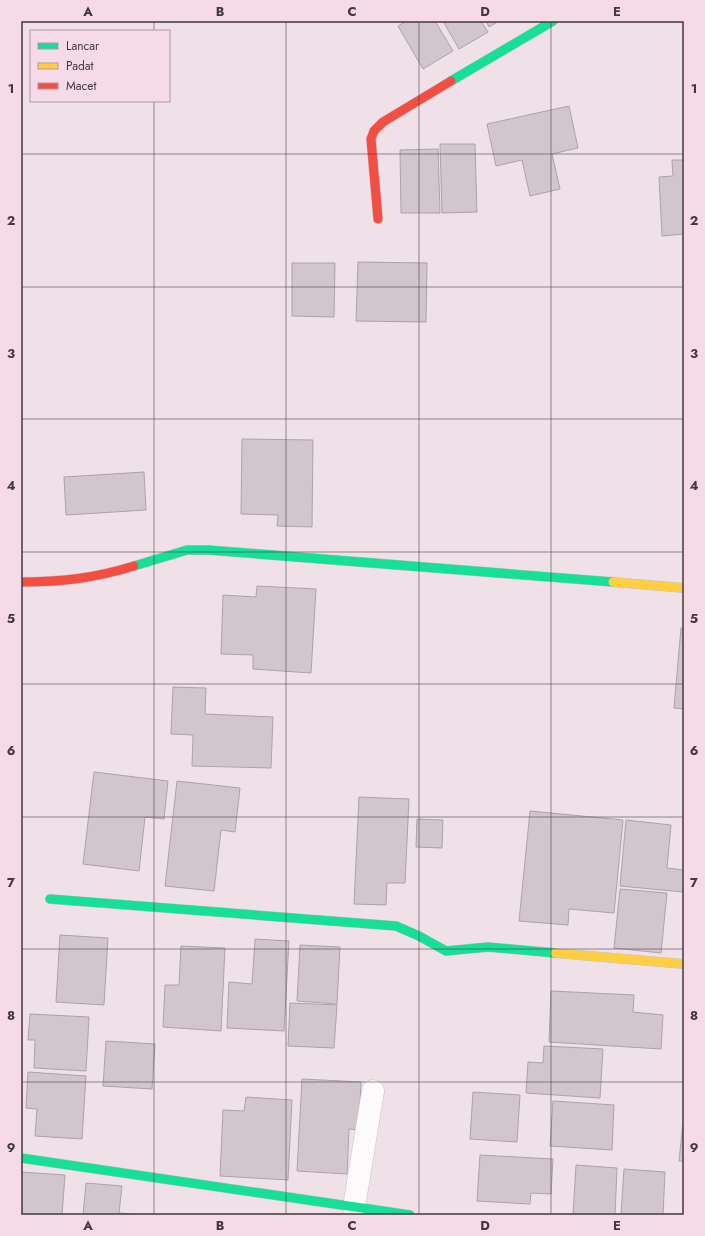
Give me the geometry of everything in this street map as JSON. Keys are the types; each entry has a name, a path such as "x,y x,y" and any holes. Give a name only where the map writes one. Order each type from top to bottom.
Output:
{"street":[{"path":"378,219 371,139 377,128 383,122 552,21"},
{"path":"21,582 81,580 115,572 187,550 224,551 684,588"},
{"path":"50,899 396,926 420,936 446,951 488,947 684,964"},
{"path":"354,1207 373,1091"},
{"path":"21,1158 410,1215"}],"building":[{"path":"406,21 435,21 453,51 423,69 398,26"},
{"path":"443,21 481,21 488,32 459,49"},
{"path":"486,21 499,21 489,27"},
{"path":"569,106 578,148 552,154 560,189 530,196 522,160 496,166 487,124"},
{"path":"440,144 475,144 477,212 442,213"},
{"path":"438,149 440,213 401,213 400,150"},
{"path":"672,160 684,160 684,234 662,236 659,177 673,176"},
{"path":"358,262 427,263 426,322 356,321"},
{"path":"292,263 335,263 334,317 292,316"},
{"path":"242,439 313,440 312,527 277,526 278,515 241,514"},
{"path":"144,472 146,510 66,515 64,477"},
{"path":"257,586 316,589 311,673 253,669 253,655 221,654 223,595 256,597"},
{"path":"681,628 684,628 684,709 674,708"},
{"path":"173,687 206,688 205,714 273,717 271,768 192,766 193,735 171,734"},
{"path":"94,772 168,781 164,819 145,817 139,871 83,864"},
{"path":"177,781 240,788 235,832 221,830 214,891 165,886"},
{"path":"359,797 409,799 405,883 387,883 386,905 354,904"},
{"path":"530,811 623,820 614,913 569,909 568,925 519,921"},
{"path":"417,819 443,820 442,848 416,847"},
{"path":"626,820 671,825 667,868 684,870 683,892 620,886"},
{"path":"620,889 667,893 661,953 614,948"},
{"path":"60,935 108,938 104,1005 56,1002"},
{"path":"255,939 289,941 284,1031 227,1028 229,982 252,984"},
{"path":"300,945 340,947 337,1004 297,1001"},
{"path":"181,946 225,948 221,1031 163,1027 165,985 179,985"},
{"path":"551,991 634,995 633,1012 663,1015 661,1049 549,1042"},
{"path":"290,1003 337,1005 334,1048 288,1046"},
{"path":"30,1014 89,1017 86,1071 34,1068 35,1040 28,1040"},
{"path":"106,1041 155,1044 152,1089 103,1086"},
{"path":"544,1046 603,1049 600,1098 526,1093 528,1062 543,1063"},
{"path":"28,1072 86,1076 82,1139 35,1136 37,1109 26,1108"},
{"path":"302,1079 361,1082 359,1130 349,1129 347,1174 297,1171"},
{"path":"473,1092 520,1095 517,1142 470,1139"},
{"path":"246,1097 292,1100 288,1180 220,1176 223,1110 244,1111"},
{"path":"553,1101 614,1105 612,1150 550,1146"},
{"path":"683,1122 684,1161 679,1161"},
{"path":"480,1155 553,1159 551,1194 531,1193 530,1204 477,1201"},
{"path":"576,1165 617,1168 615,1215 573,1215"},
{"path":"624,1169 665,1172 663,1215 621,1215"},
{"path":"21,1172 65,1175 62,1215 21,1215"},
{"path":"86,1183 122,1186 119,1213 145,1215 83,1215"}],"traffic: fast":[{"path":"451,81 553,21"},
{"path":"134,566 187,550 208,550 613,582"},
{"path":"50,899 396,926 419,936 446,951 488,947 555,953"},
{"path":"21,1158 410,1215"}],"traffic: slow":[{"path":"613,582 684,588"},
{"path":"555,953 684,964"}],"traffic: jam":[{"path":"378,219 371,139 374,131 383,122 451,81"},
{"path":"21,582 78,578 106,574 134,566"}]}
